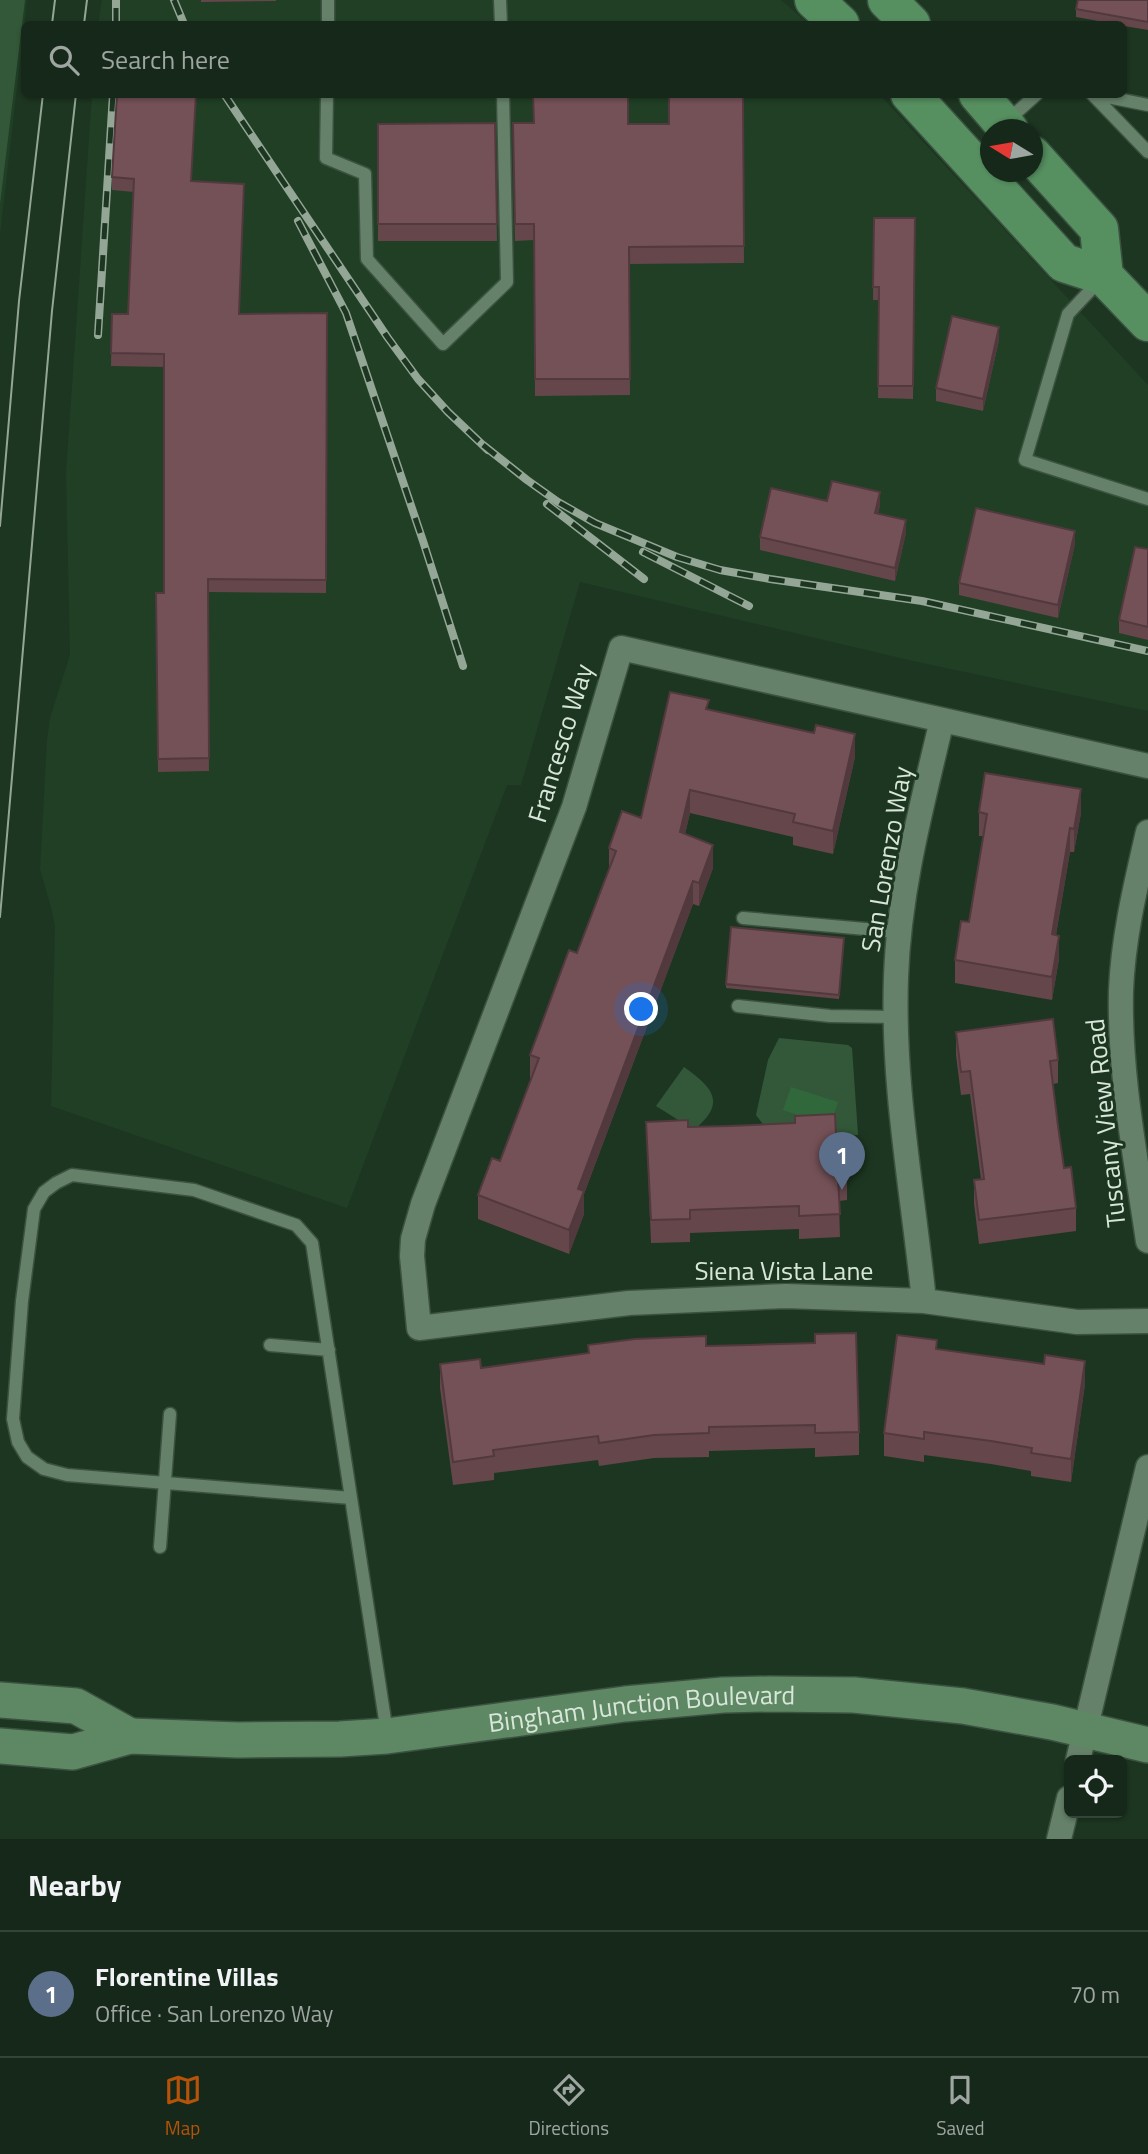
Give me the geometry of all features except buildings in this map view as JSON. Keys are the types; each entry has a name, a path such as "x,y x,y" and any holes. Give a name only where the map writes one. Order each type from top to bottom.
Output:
{"main road":[{"path":"814,0 837,21"},
{"path":"887,0 908,21"},
{"path":"915,98 1064,263 1104,276 1148,321"},
{"path":"982,98 1000,119"},
{"path":"1043,167 1100,229 1104,276"},
{"name":"Bingham Junction Boulevard","path":"0,1746 73,1752 130,1736 288,1741 387,1736 625,1704 723,1695 769,1694 853,1695 929,1701 989,1710 1082,1745 1148,1745"},
{"name":"Bingham Junction Boulevard","path":"0,1700 76,1706 130,1736"}],"street":[{"name":"Francesco Way","path":"419,1328 412,1256 417,1222 574,807 621,648 1148,766"},
{"name":"San Lorenzo Way","path":"924,1301 899,1093 895,1017 900,932 912,848 943,720"},
{"name":"Tuscany View Road","path":"1148,832 1131,905 1125,947 1121,1029 1128,1106 1148,1241"},
{"name":"Siena Vista Lane","path":"419,1328 629,1303 786,1296 924,1301 1077,1322 1148,1321"},
{"path":"1082,1745 1148,1467"},
{"path":"1059,1839 1064,1818"}],"lane":[{"path":"328,0 328,21"},
{"path":"500,0 501,21"},
{"path":"327,98 326,158 365,174 367,259 443,344 507,282 503,98"},
{"path":"1014,119 1033,98"},
{"path":"1096,98 1148,152"},
{"path":"1112,98 1148,105"},
{"path":"1104,276 1068,314 1025,460 1148,499"},
{"path":"743,918 900,932"},
{"path":"738,1006 830,1016 895,1017"},
{"path":"351,1498 67,1475 44,1469 27,1457 18,1442 13,1419 22,1301 34,1209 44,1192 56,1182 72,1175 194,1190 296,1225 312,1243 329,1350 387,1736"},
{"path":"270,1345 329,1350"},
{"path":"160,1547 170,1413"}],"shaded area":[{"path":"0,0 27,0 25,21 21,21 21,52 0,235"},
{"path":"0,0 25,0 21,21 0,204"},
{"path":"102,0 781,0 806,21 98,21"},
{"path":"92,98 883,98 1148,385 1148,711 913,661 580,582 521,785 507,785 347,1208 51,1106 55,927 40,869 50,718 70,655 66,473"},
{"path":"779,1038 848,1045 852,1048 858,1135 775,1140 756,1115 768,1060"},
{"path":"684,1067 712,1094 711,1110 696,1128 691,1128 656,1106"},
{"path":"791,1087 838,1102 830,1126 783,1110"}],"tram line":[{"path":"52,21 55,0"},
{"path":"84,21 87,0"},
{"path":"0,526 19,301 43,98"},
{"path":"0,917 52,311 76,98"}],"railway":[{"path":"116,0 116,21"},
{"path":"174,0 183,21"},
{"path":"98,335 113,98"},
{"path":"227,98 418,379 488,450"},
{"path":"298,221 346,313 463,666"},
{"path":"483,445 558,502 595,523 677,557 720,570 770,579 922,601 1148,651"},
{"path":"547,504 644,579"},
{"path":"643,552 749,606"}],"place":[{"name":"Florentine Villas","path":"842,1190"}]}
